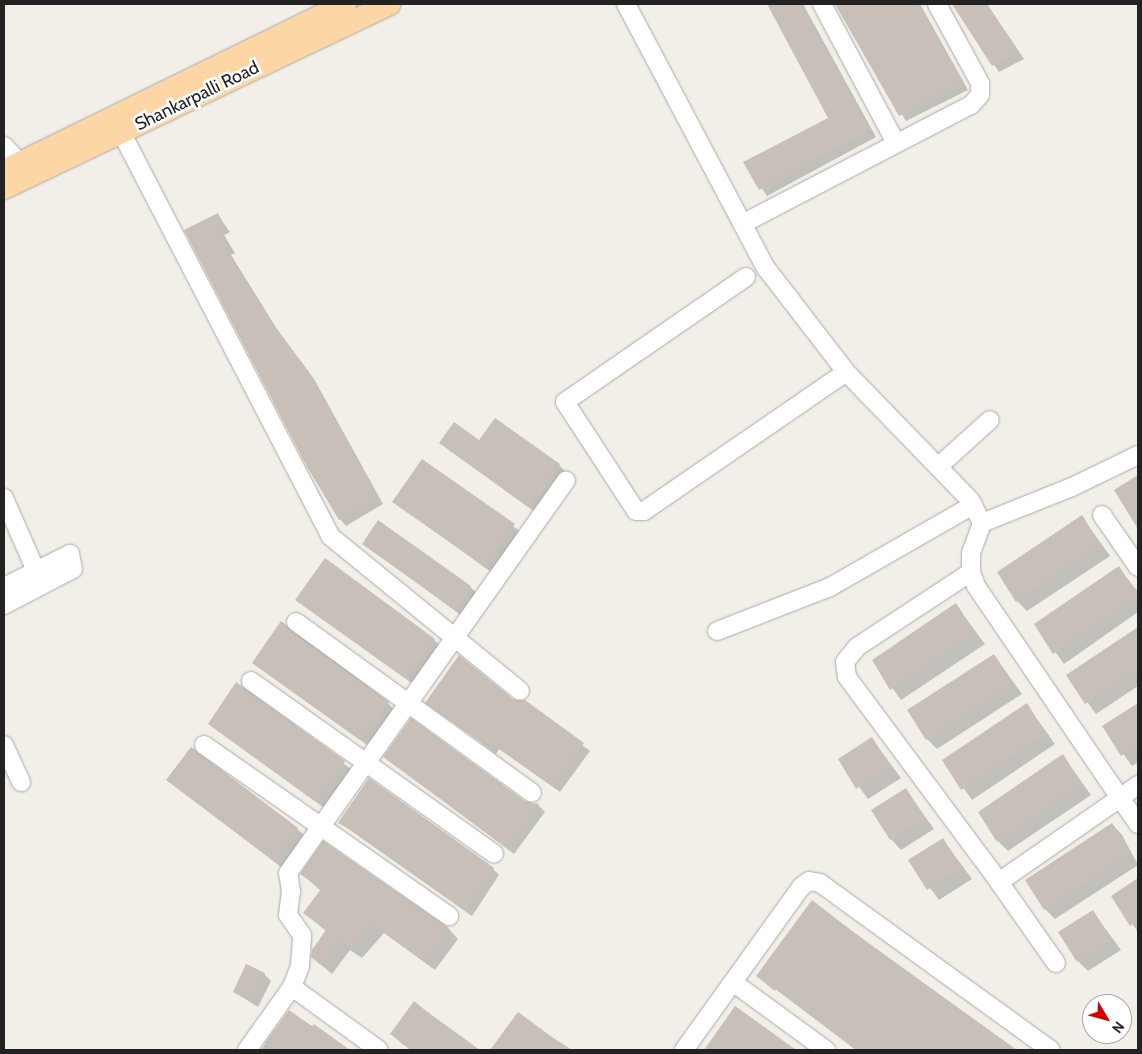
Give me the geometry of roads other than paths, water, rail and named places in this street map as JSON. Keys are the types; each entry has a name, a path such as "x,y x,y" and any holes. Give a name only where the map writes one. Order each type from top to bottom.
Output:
{"main road":[{"name":"Shankarpalli Road","path":"12,167 345,4"},
{"name":"Shankarpalli Road","path":"4,188 389,4"}],"street":[{"path":"626,4 766,268 846,372 940,465 973,505 982,523 971,553 971,572 976,586 1138,824"},
{"path":"822,4 896,143"},
{"path":"742,224 971,105 980,95 980,83 937,4"},
{"path":"121,132 330,536 520,691"},
{"path":"4,146 12,167"},
{"path":"746,277 566,402 636,511 644,510 846,372"},
{"path":"940,465 990,420"},
{"path":"982,523 1072,487 1138,455"},
{"path":"246,1050 292,987 300,966 302,935 288,915 291,891 288,873 320,825 456,639 566,481"},
{"path":"4,498 36,571"},
{"path":"717,630 830,587 973,505"},
{"path":"1102,515 1138,567"},
{"path":"4,587 70,554 74,569 4,605"},
{"path":"971,572 857,647 845,662 847,677 999,882 1056,963"},
{"path":"296,622 532,793"},
{"path":"251,681 367,761 494,854"},
{"path":"4,745 21,782"},
{"path":"204,746 449,916"},
{"path":"999,882 1138,785"},
{"path":"684,1050 734,983 801,887 815,882 1051,1050"},
{"path":"734,983 826,1050"},
{"path":"292,987 379,1050"}]}
